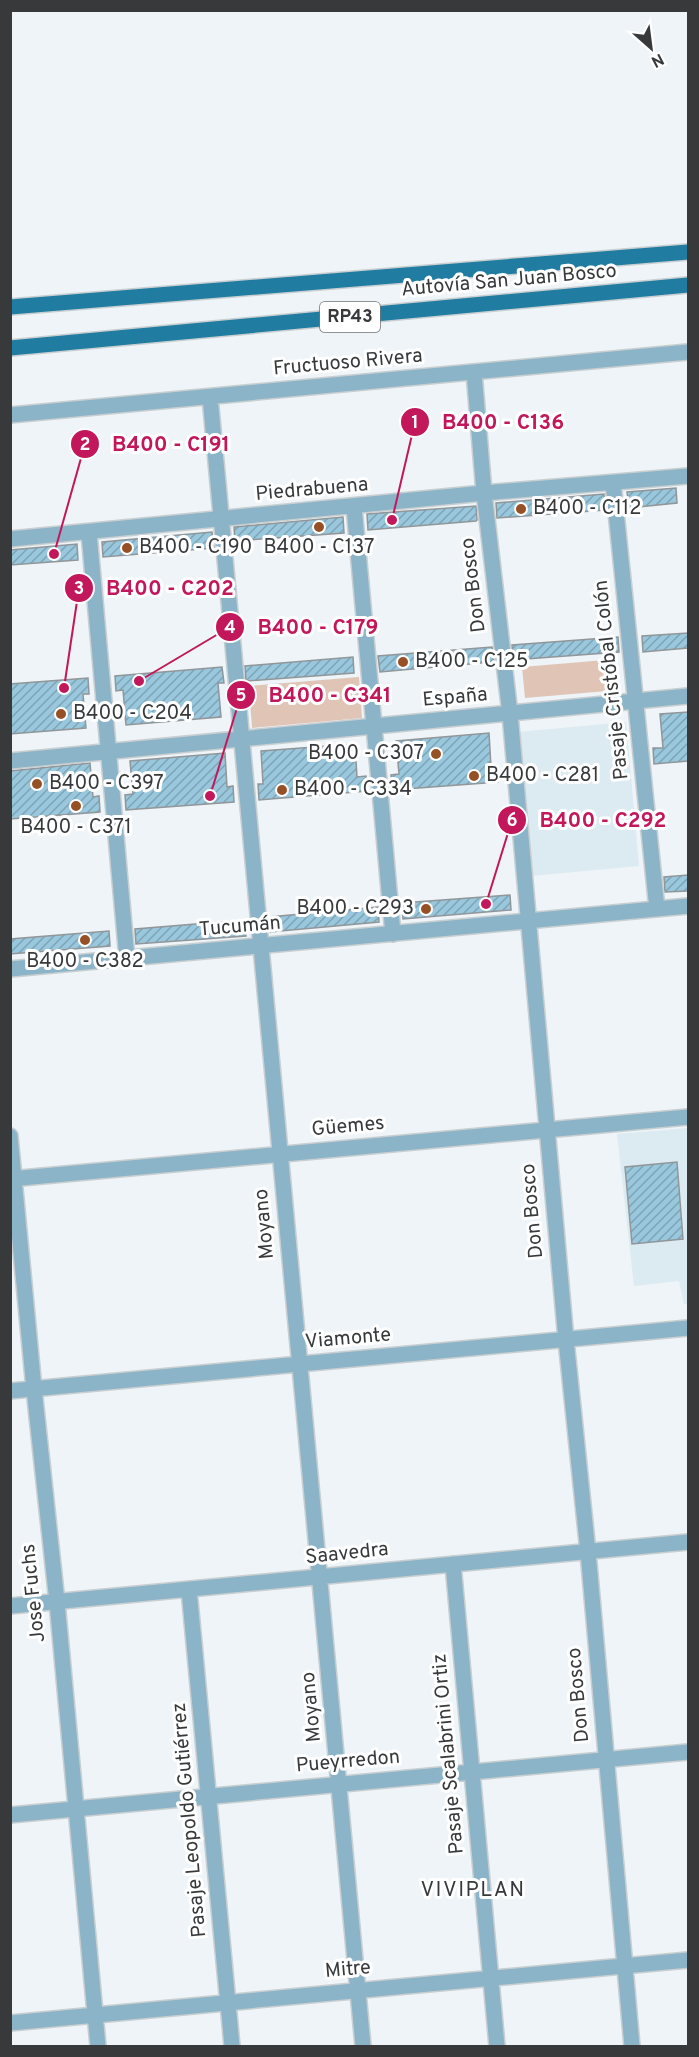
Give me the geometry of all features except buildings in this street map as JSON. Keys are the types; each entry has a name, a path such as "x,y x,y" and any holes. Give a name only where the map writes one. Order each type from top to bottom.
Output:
{"main road":[{"name":"Autovía San Juan Bosco","path":"10,307 688,252"},
{"name":"Autovía San Juan Bosco","path":"10,348 688,285"}],"street":[{"name":"Fructuoso Rivera","path":"10,415 688,352"},
{"name":"Don Bosco","path":"474,372 484,494 510,714 632,2046"},
{"name":"Moyano","path":"210,397 363,2046"},
{"name":"Piedrabuena","path":"10,539 688,476"},
{"name":"Pasaje Cristóbal Colón","path":"613,483 657,909"},
{"path":"354,507 372,727 393,934"},
{"path":"89,533 127,958"},
{"name":"España","path":"10,761 688,696"},
{"name":"Tucumán","path":"10,969 688,906"},
{"name":"Güemes","path":"13,1179 688,1117"},
{"name":"Jose Fuchs","path":"10,1136 57,1602 98,2046"},
{"name":"Viamonte","path":"10,1391 688,1328"},
{"name":"Saavedra","path":"10,1606 688,1542"},
{"name":"Pasaje Scalabrini Ortiz","path":"453,1564 497,2046"},
{"name":"Pasaje Leopoldo Gutiérrez","path":"189,1590 232,2046"},
{"name":"Pueyrredon","path":"10,1815 688,1752"},
{"name":"Mitre","path":"10,2023 688,1960"}],"shaded area":[{"path":"617,659 619,690 525,698 522,667"},
{"path":"359,677 362,718 252,728 249,686"},
{"path":"626,722 639,866 531,876 518,732"},
{"path":"688,1128 688,1304 684,1304 679,1281 634,1286 617,1134"}],"place":[{"name":"B400 - C112","path":"521,509"},
{"name":"B400 - C136","path":"392,520"},
{"name":"B400 - C137","path":"319,527"},
{"name":"B400 - C190","path":"127,548"},
{"name":"B400 - C191","path":"54,554"},
{"name":"B400 - C125","path":"403,662"},
{"name":"B400 - C179","path":"139,681"},
{"name":"B400 - C202","path":"64,688"},
{"name":"B400 - C204","path":"61,714"},
{"name":"B400 - C307","path":"436,754"},
{"name":"B400 - C281","path":"474,776"},
{"name":"B400 - C397","path":"37,784"},
{"name":"B400 - C334","path":"282,790"},
{"name":"B400 - C341","path":"210,796"},
{"name":"B400 - C371","path":"76,806"},
{"name":"B400 - C292","path":"486,904"},
{"name":"B400 - C293","path":"426,909"},
{"name":"B400 - C382","path":"85,940"}],"district":[{"name":"VIVIPLAN","path":"473,1890"}]}
